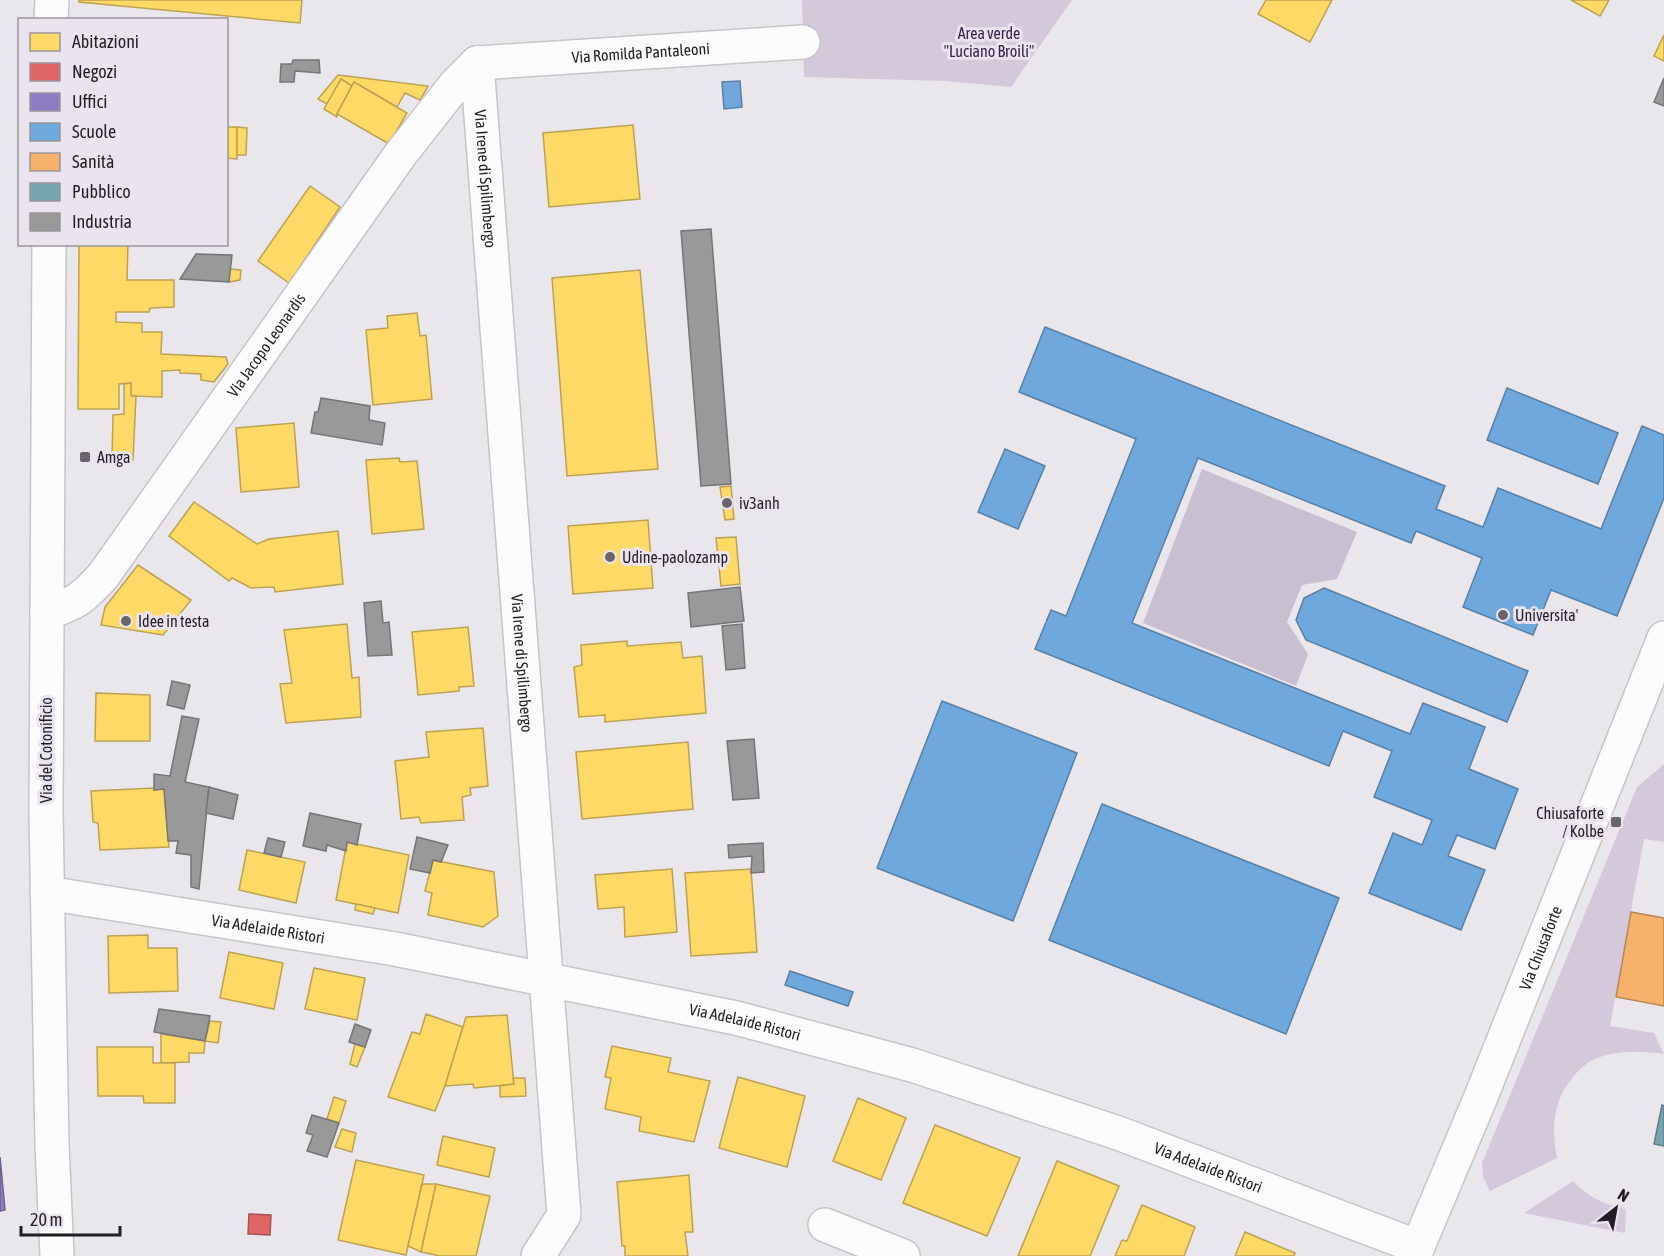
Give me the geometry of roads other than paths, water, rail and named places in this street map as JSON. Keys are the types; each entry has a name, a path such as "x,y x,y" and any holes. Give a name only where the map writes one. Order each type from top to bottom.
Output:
{"street":[{"path":"51,18 52,0"},
{"name":"Via Romilda Pantaleoni","path":"477,63 803,42"},
{"name":"Via Jacopo Leonardis","path":"47,613 75,603 103,576 399,155 455,85 477,63"},
{"name":"Via Irene di Spilimbergo","path":"477,63 564,1215 538,1256"},
{"name":"Via del Cotonificio","path":"49,246 47,893 52,1145 57,1256"},
{"name":"Via Chiusaforte","path":"1416,1251 1480,1100 1664,638"},
{"name":"Via Adelaide Ristori","path":"47,893 395,949 736,1018 912,1065 1118,1132 1416,1251"},
{"path":"825,1225 903,1256"}],"place":[{"name":"Amga","path":"85,457"},
{"name":"iv3anh","path":"727,503"},
{"name":"Udine-paolozamp","path":"610,557"},
{"name":"Universita'","path":"1503,615"},
{"name":"Idee in testa","path":"126,621"},
{"name":"Chiusaforte / Kolbe","path":"1616,822"}],"park label":[{"name":"Area verde \"Luciano Broili\"","path":"989,42"}]}
